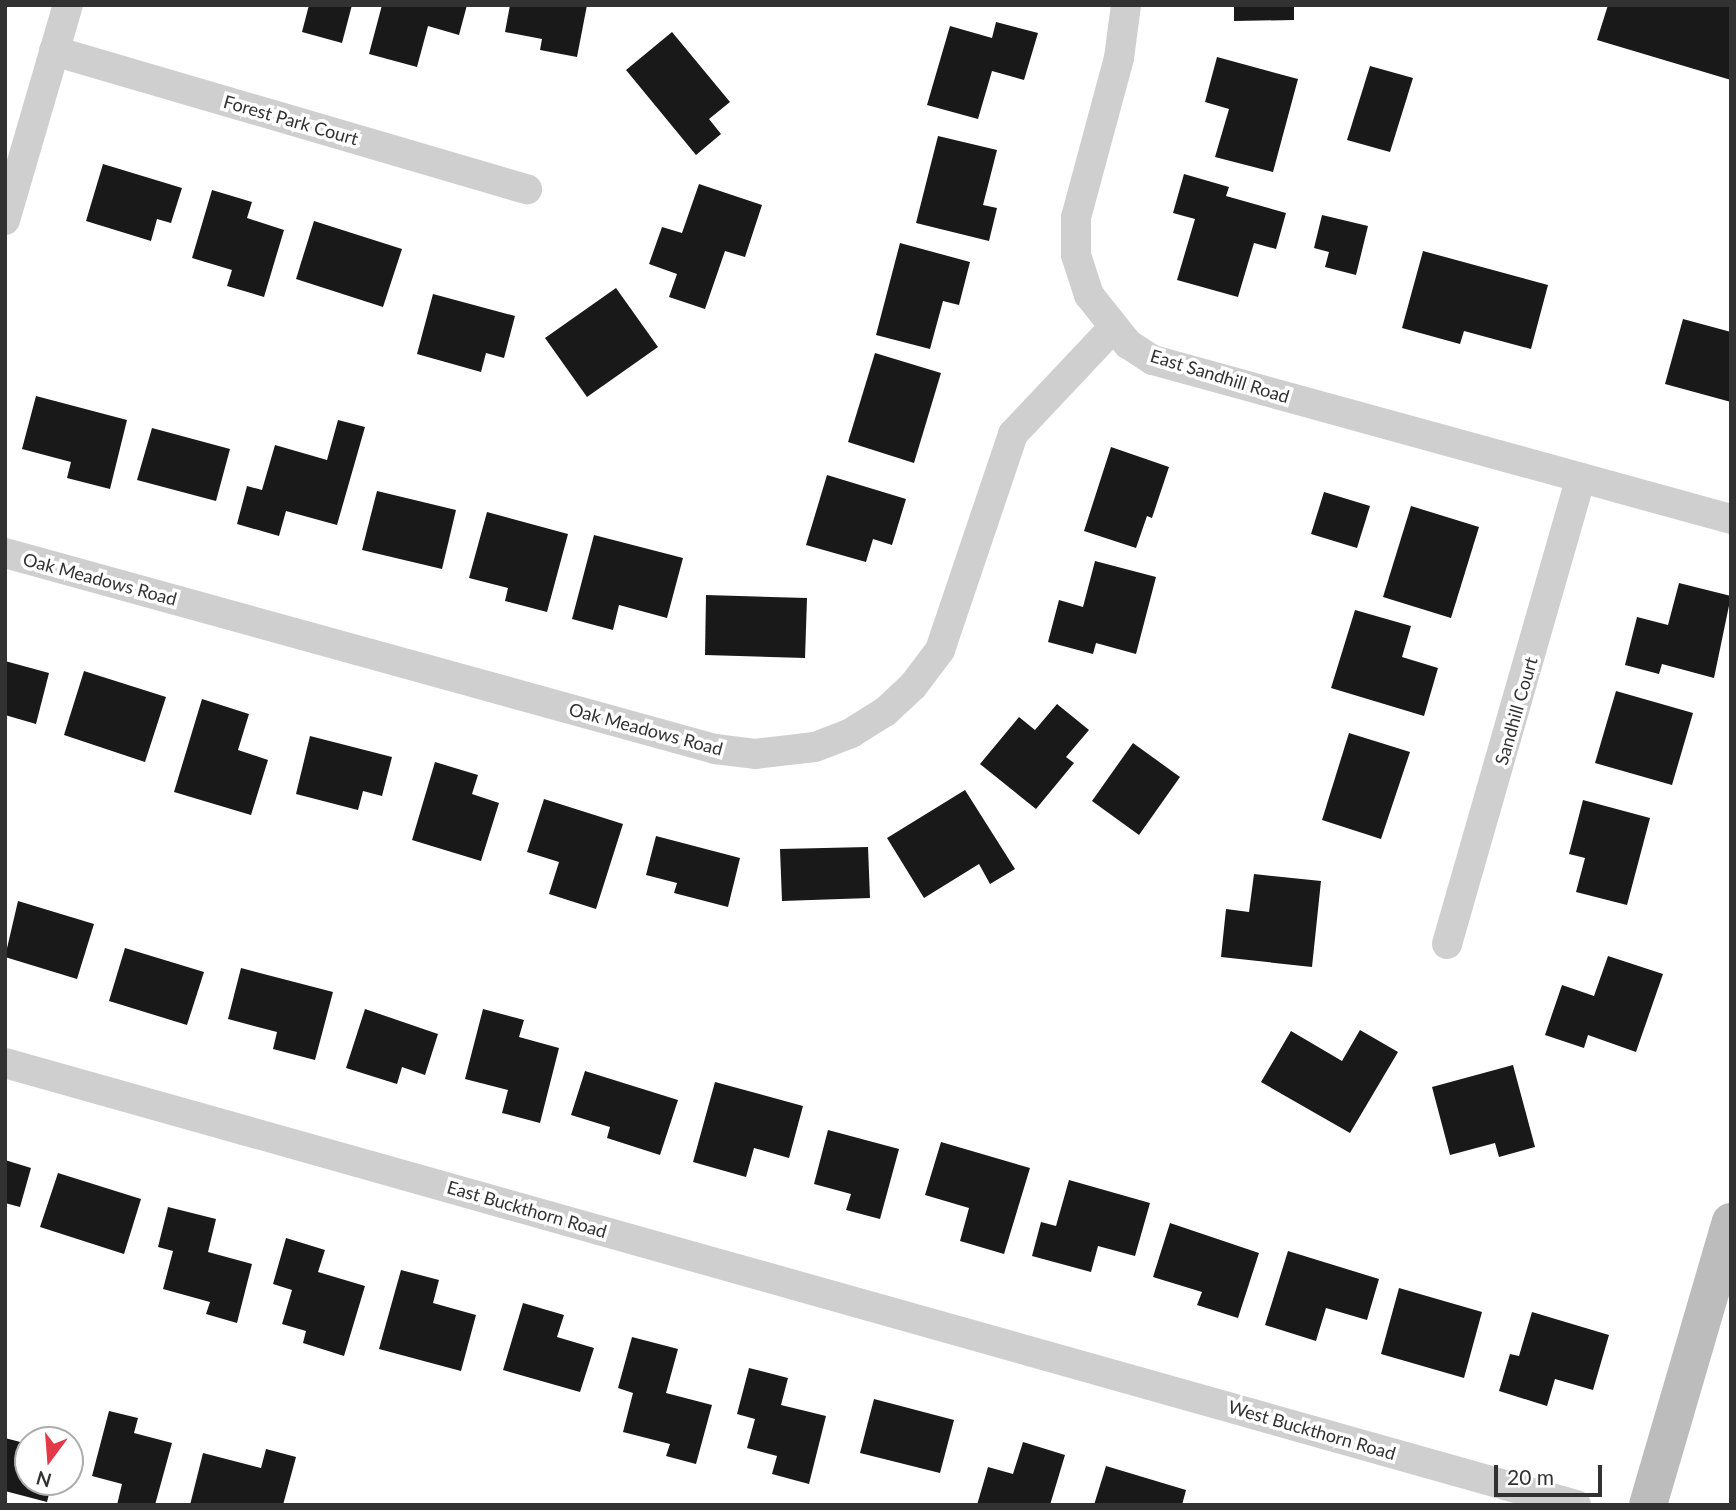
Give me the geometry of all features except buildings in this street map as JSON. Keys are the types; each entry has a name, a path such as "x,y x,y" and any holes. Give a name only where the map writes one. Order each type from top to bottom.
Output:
{"main road":[{"path":"1648,1505 1731,1222"}],"street":[{"path":"5,220 68,5"},
{"name":"East Sandhill Road","path":"1126,5 1118,58 1076,217 1076,255 1089,295 1112,329 1153,360 1731,519"},
{"name":"Forest Park Court","path":"54,51 527,189"},
{"name":"Oak Meadows Road","path":"5,553 715,749 755,754 815,747 851,733 885,712 914,686 940,650 1013,434 1112,329"},
{"name":"Sandhill Court","path":"1447,944 1581,478"},
{"name":"East Buckthorn Road","path":"5,1063 1048,1355"},
{"name":"West Buckthorn Road","path":"1048,1355 1576,1505"}]}
